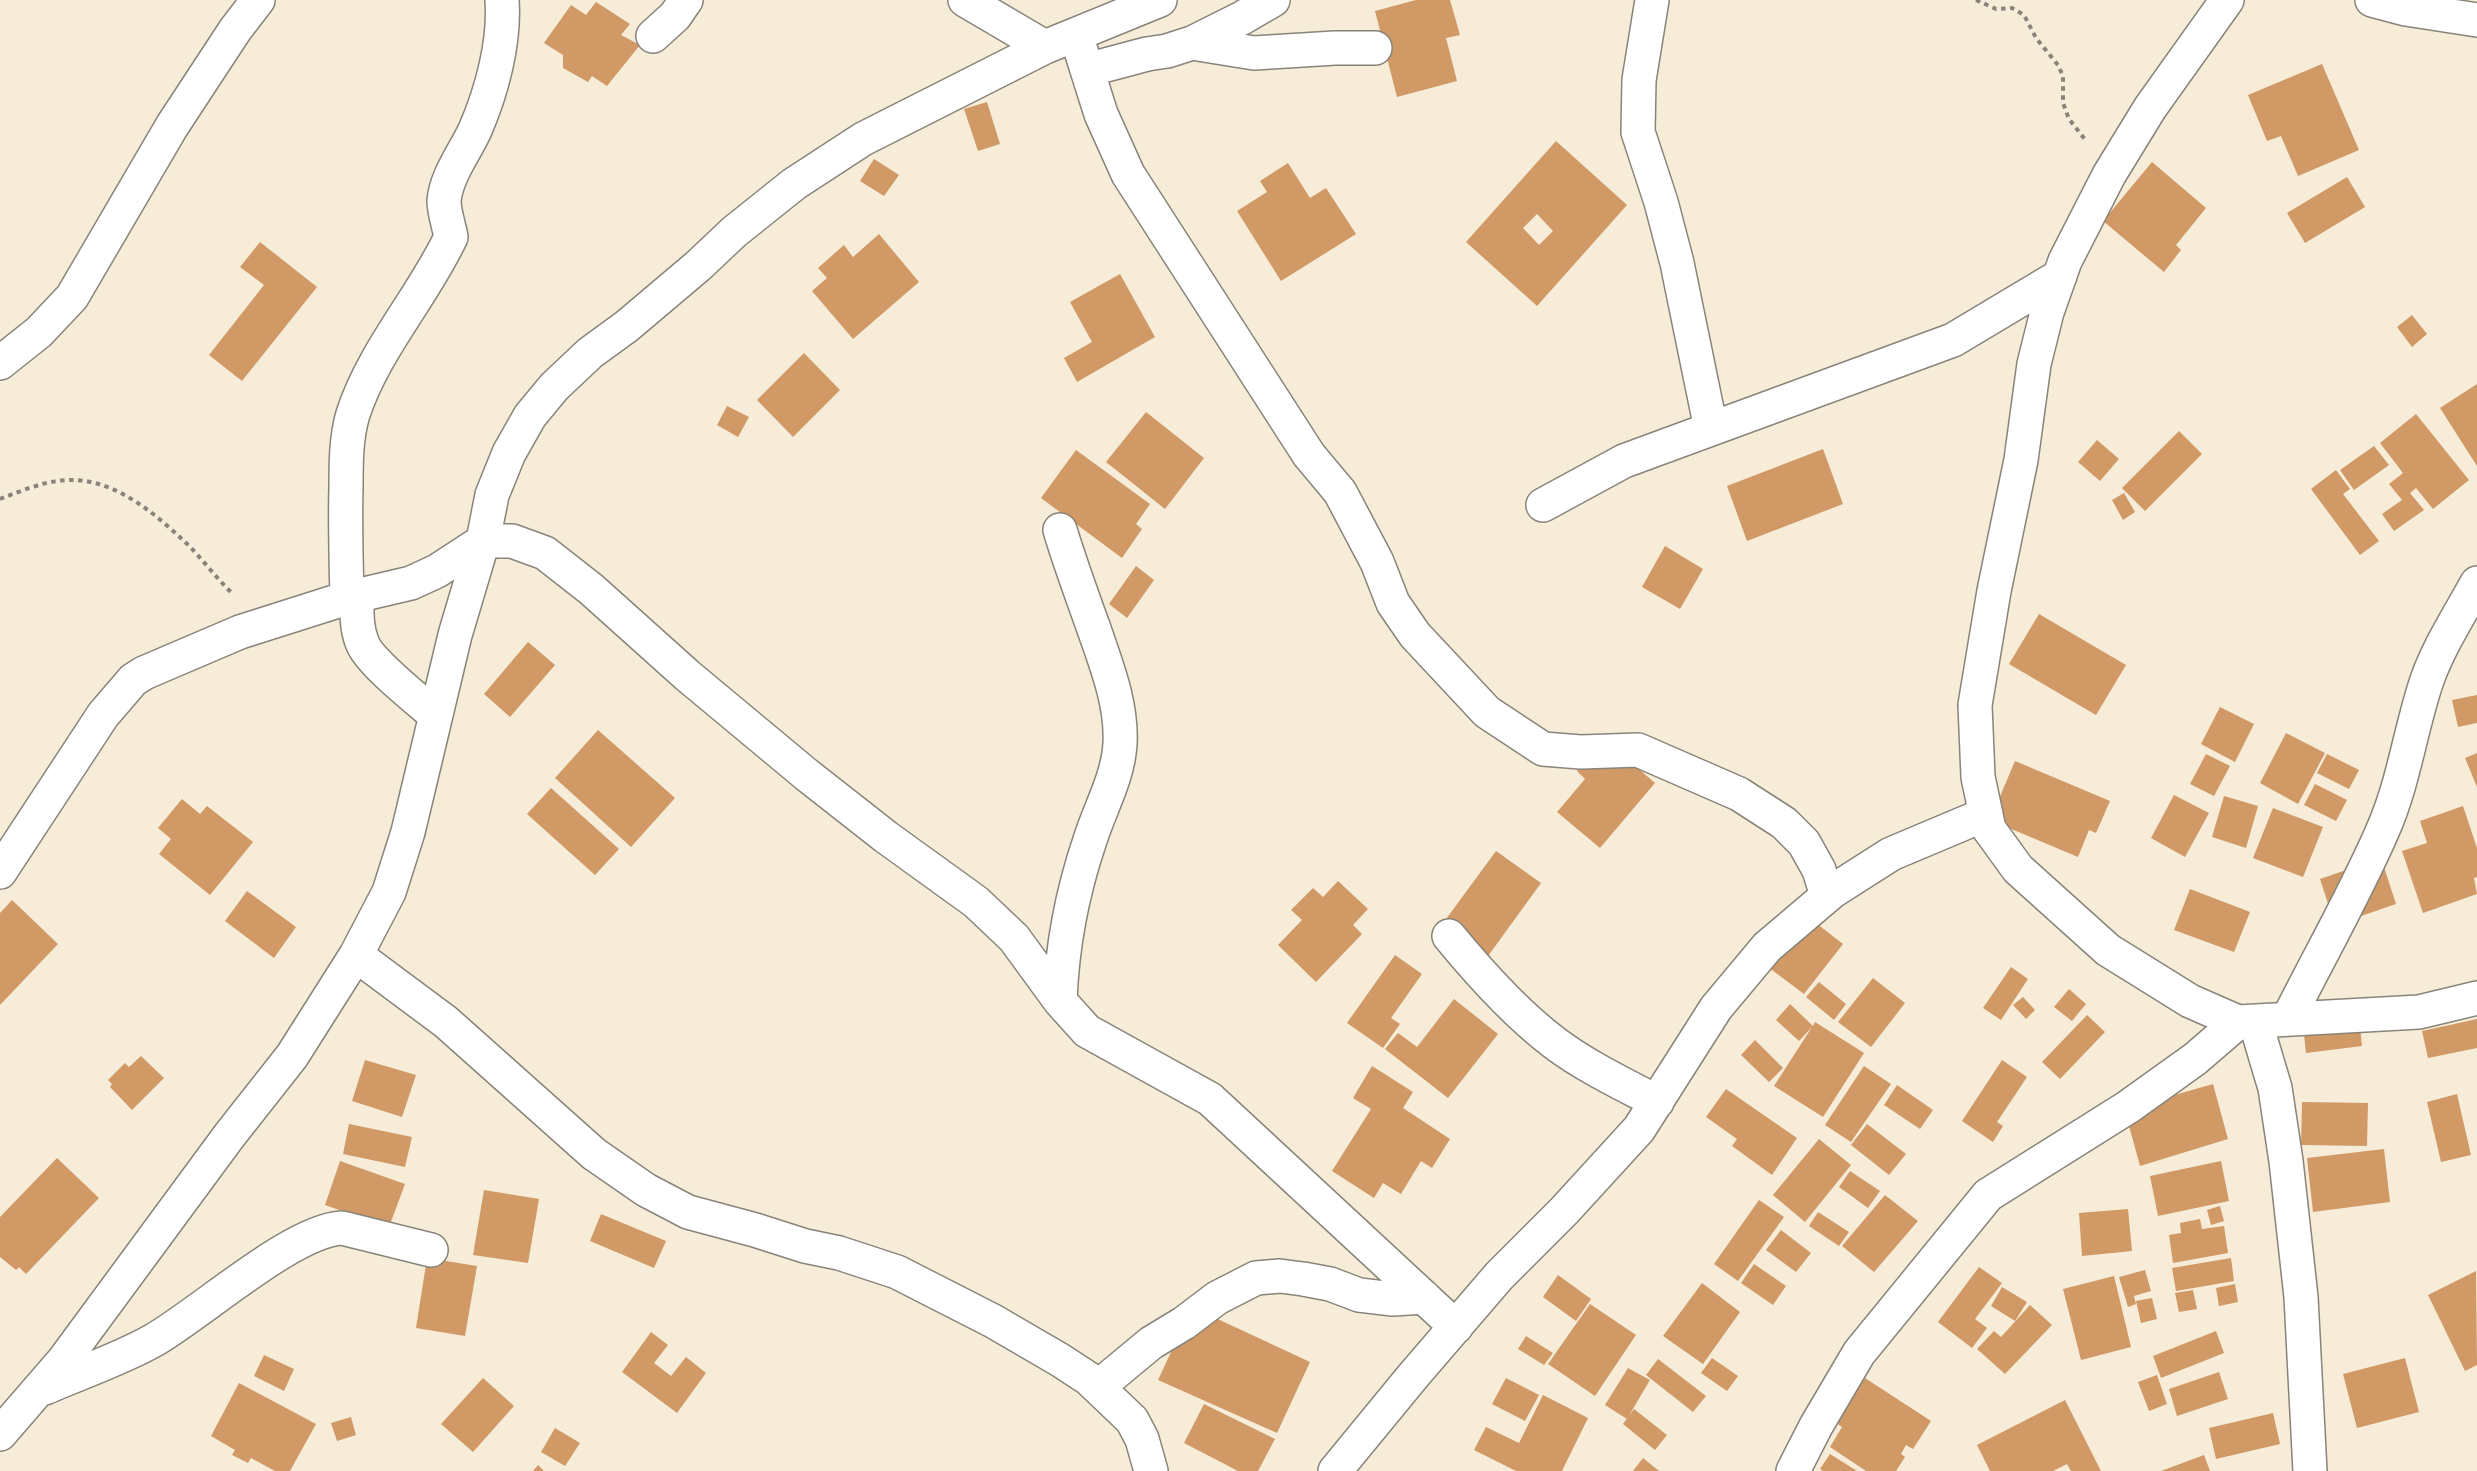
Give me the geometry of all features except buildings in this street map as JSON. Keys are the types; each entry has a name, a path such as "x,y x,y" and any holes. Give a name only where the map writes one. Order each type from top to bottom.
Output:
{"street":[{"path":"0,363 39,332 72,297 172,126 235,30 258,0"},
{"path":"435,715 380,665 363,645 352,596 346,459 352,416 366,385 390,340 427,283 451,237 444,202 449,182 475,128 488,89 501,40 502,0"},
{"path":"652,36 675,16 686,0"},
{"path":"965,0 1045,47"},
{"path":"0,1434 64,1360 229,1136 292,1056 356,955 392,882 408,831 455,635 483,541 492,495 509,453 530,416 554,387 590,353 627,326 734,232 794,184 863,138 1045,47 1160,0"},
{"path":"1088,70 1192,43 1273,0"},
{"path":"1652,0 1639,80 1638,132 1661,202 1677,263 1711,429"},
{"path":"2227,0 2150,108 2118,162 2065,261 2047,312 2034,364 2021,460 1994,591 1975,705 1978,777 1989,829 2018,869 2108,950 2190,1001 2246,1021 2419,1012 2477,998"},
{"path":"2372,0 2406,9 2477,20"},
{"path":"1076,35 1101,114 1128,174 1309,456 1340,492 1377,562 1393,603 1415,635 1455,681 1486,712 1543,749 1581,752 1638,750 1739,794 1784,823 1804,843 1819,870 1827,896"},
{"path":"1192,43 1254,53 1375,48"},
{"path":"1543,505 1624,461 1953,340 2060,276"},
{"path":"1060,530 1109,672 1120,716 1120,735 1118,765 1090,838 1072,900 1061,959 1060,1001"},
{"path":"0,872 103,715 132,681 144,673 240,632 352,596 411,583 429,575 483,541 512,541 545,553 574,575 697,684 807,775 886,837 976,902 1014,938 1060,1001 1087,1031 1210,1099 1456,1327"},
{"path":"2288,1019 2382,832 2400,786 2409,743 2427,680 2435,660 2477,583"},
{"path":"1335,1471 1499,1276 1564,1211 1639,1129 1716,1008 1759,956 1827,896 1891,854 1986,814"},
{"path":"1449,936 1473,965 1511,1004 1556,1044 1656,1102"},
{"path":"356,955 446,1022 594,1154 646,1190 688,1212 805,1246 839,1252 897,1272 1029,1341 1089,1379 1132,1420 1142,1439 1151,1471"},
{"path":"1793,1471 1816,1426 1859,1353 1988,1196 2128,1107 2246,1021"},
{"path":"2246,1021 2275,1088 2286,1161 2301,1297 2310,1471"},
{"path":"38,1391 154,1341 272,1260 319,1232 342,1228 431,1250"},
{"path":"1098,1387 1151,1343 1184,1323 1217,1298 1256,1278 1280,1276 1303,1279 1330,1284 1359,1295 1393,1299 1424,1297"}],"path":[{"path":"1976,0 1996,9 2012,8 2024,15 2036,38 2060,70 2064,87 2063,103 2069,119 2087,142 2118,162"},
{"path":"0,499 27,489 65,480 97,482 130,498 183,540 228,589 267,624"}]}
